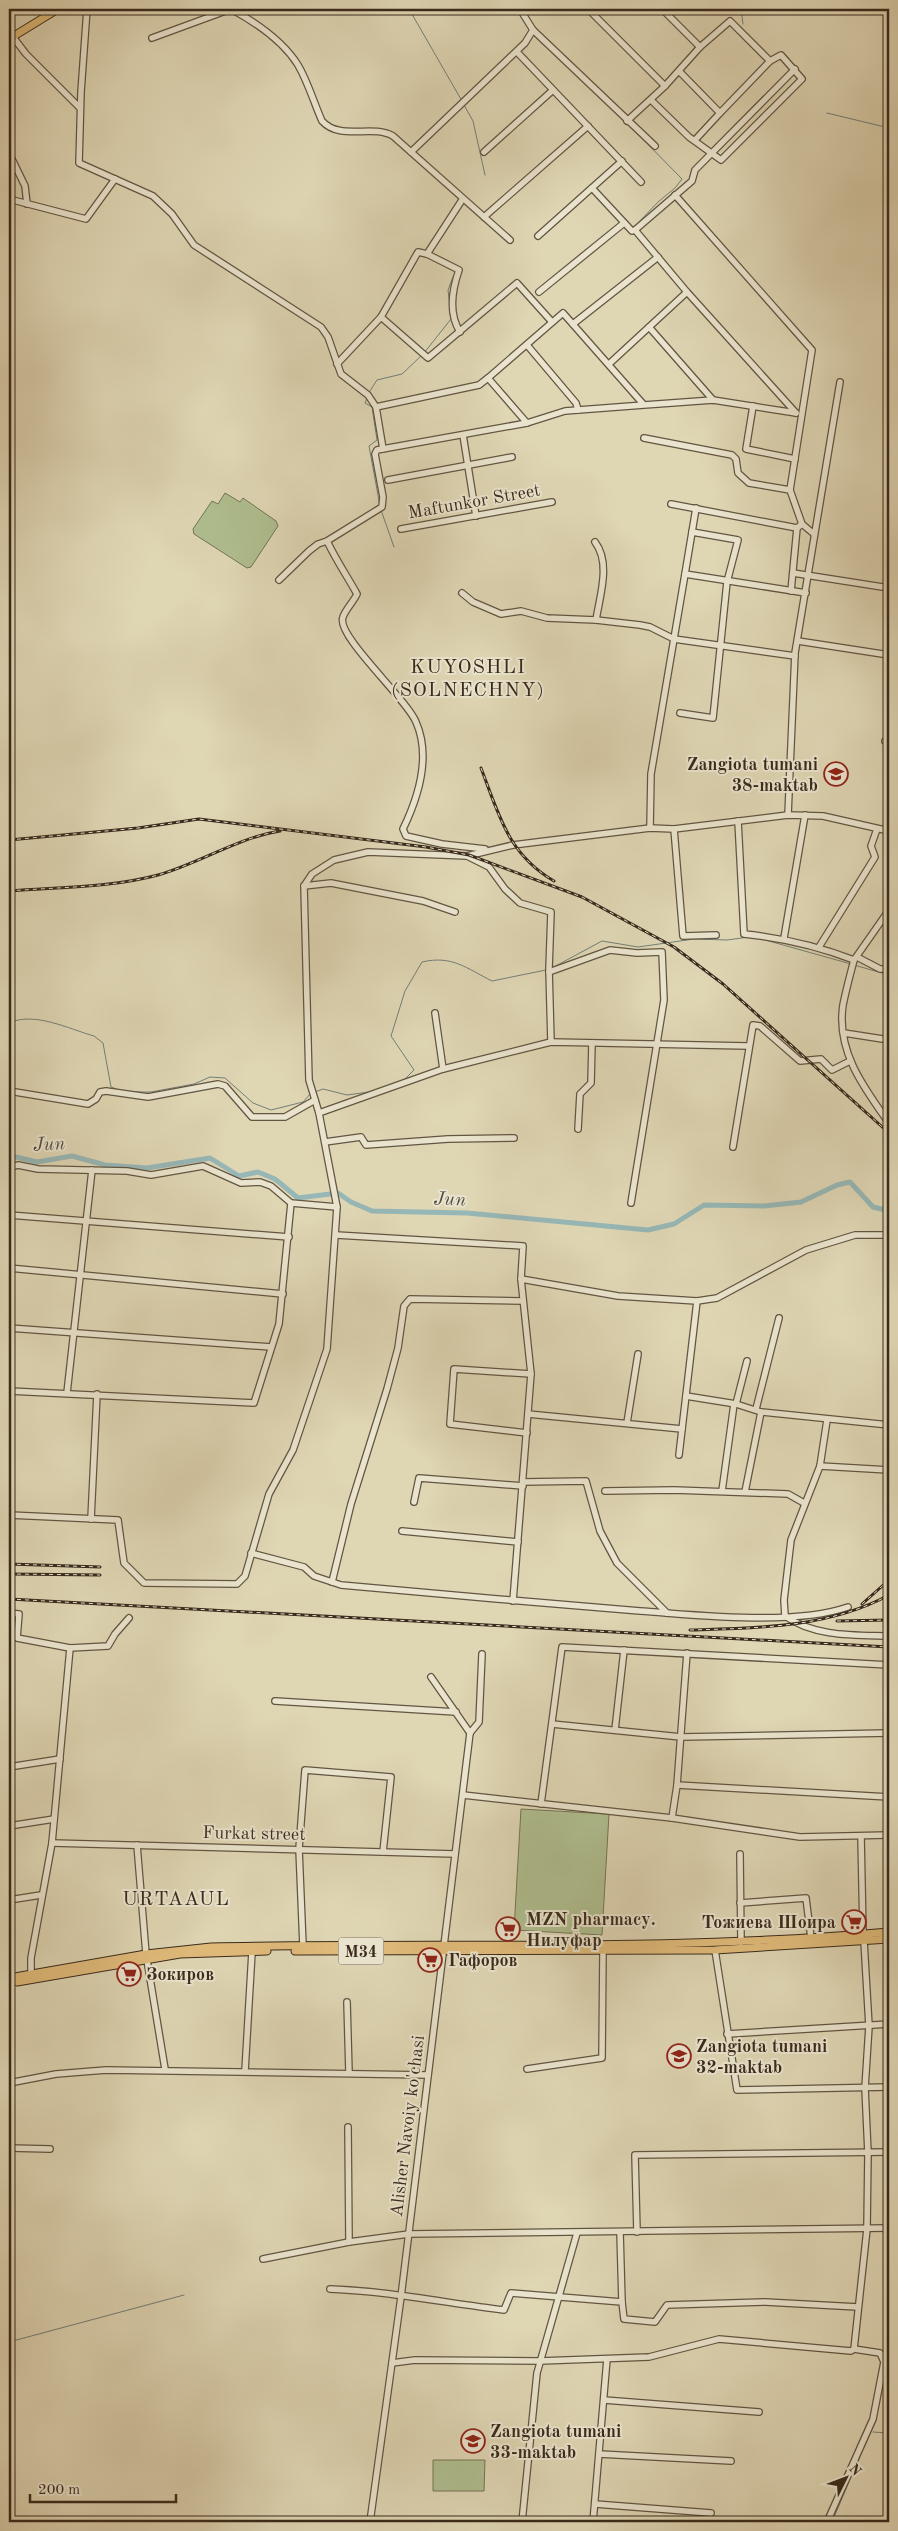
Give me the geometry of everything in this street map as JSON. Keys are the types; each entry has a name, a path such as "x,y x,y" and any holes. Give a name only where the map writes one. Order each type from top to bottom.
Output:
{"main road":[{"path":"11,38 58,9"},
{"name":"M34","path":"9,1983 31,1977 211,1947 303,1946 603,1951 715,1950 863,1938 889,1932"},
{"name":"M34","path":"147,1957 196,1953 741,1942 811,1938 889,1939"},
{"name":"M34","path":"9,1978 31,1977"}],"street":[{"path":"87,9 80,108 79,163 153,196 172,214 194,245 321,327 328,337 341,374 368,395 376,407 383,449"},
{"path":"152,38 231,9 248,17 285,50 298,65 322,122 328,128 348,132 384,132 393,136 462,200 510,240"},
{"path":"525,9 522,14 533,30 655,146"},
{"path":"588,9 665,86"},
{"path":"662,9 700,47"},
{"path":"627,121 665,86 700,47 730,21 770,61"},
{"path":"410,152 525,44 533,30"},
{"path":"11,38 80,108"},
{"path":"516,52 641,182"},
{"path":"651,100 689,137 720,160 803,77 781,55 770,61 694,140"},
{"path":"635,230 692,181 695,170 795,69"},
{"path":"678,72 720,113"},
{"path":"484,152 553,90"},
{"path":"484,217 588,126"},
{"path":"9,153 25,186 27,204"},
{"path":"538,236 622,161"},
{"path":"9,199 86,219 115,179"},
{"path":"592,188 632,231 635,230 796,413"},
{"path":"675,195 810,347 812,354 790,490 800,526 791,591"},
{"path":"426,254 462,200"},
{"path":"539,292 624,223"},
{"path":"337,364 381,317 418,252 459,270 452,291 454,323 460,332"},
{"path":"573,324 658,257"},
{"path":"381,317 428,358 516,283 552,322"},
{"path":"609,364 688,292"},
{"path":"376,407 478,386 563,313 644,405"},
{"path":"649,327 713,400"},
{"path":"526,346 576,403 578,410"},
{"path":"488,378 527,423"},
{"path":"788,815 795,656 840,382"},
{"path":"279,580 318,544 327,541 382,507 383,497 375,454 377,450 527,423 565,411 713,400 803,415"},
{"path":"753,406 746,449 795,459"},
{"path":"463,436 476,516"},
{"path":"644,438 732,455 738,464 738,473 749,483 790,490"},
{"path":"388,480 512,457"},
{"name":"Maftunkor Street","path":"401,530 552,502"},
{"path":"671,504 800,526 814,534"},
{"path":"650,828 651,774 696,508"},
{"path":"680,713 713,718 728,582 738,540 692,532"},
{"path":"327,541 339,566 345,572 357,594 342,617 343,627 358,650 400,697 416,721 422,746 420,779 411,812 403,830 406,836 442,844 487,850"},
{"path":"595,542 602,551 604,565 596,620"},
{"path":"793,573 889,588"},
{"path":"685,574 806,593"},
{"path":"462,593 473,602 501,614 521,611 547,618 596,620 650,627 674,639 795,656"},
{"path":"798,641 889,656"},
{"path":"9,1515 118,1520 124,1564 144,1583 237,1584 245,1576 269,1494 293,1450 327,1349 337,1207 319,1113 308,1080 304,886 312,874 334,860 368,852 466,856 487,850 650,828 674,829 788,815 805,815 889,832"},
{"path":"784,938 805,815"},
{"path":"738,821 744,934 784,938 800,945 819,946 855,958 880,970 889,969"},
{"path":"674,829 683,936 716,935"},
{"path":"819,946 876,857 871,846 877,829"},
{"path":"466,856 489,867 505,889 520,903 551,912 549,972 551,1042"},
{"path":"304,886 331,883 423,901 455,912"},
{"path":"889,910 855,958 843,1006 844,1033 850,1061 860,1083 889,1123"},
{"path":"549,972 610,950 637,953 662,952 664,1000 632,1203"},
{"path":"435,1013 443,1069"},
{"path":"734,1146 748,1046 753,1025 760,1026 800,1061 821,1059 832,1070 850,1061"},
{"path":"844,1033 889,1040"},
{"path":"319,1113 443,1069 551,1042 748,1046"},
{"path":"578,1129 580,1094 591,1083 592,1043"},
{"path":"9,1091 88,1104 96,1099 100,1092 106,1091 123,1095 148,1097 218,1084 225,1086 252,1117 285,1117 315,1100"},
{"path":"325,1142 361,1137 366,1145 378,1146 448,1139 514,1138"},
{"path":"9,1168 18,1166 38,1169 92,1170 150,1175 203,1166 242,1183 260,1182 271,1186 291,1203 337,1207"},
{"path":"67,1393 92,1170"},
{"path":"9,1391 97,1394 254,1404 279,1324 291,1203"},
{"path":"9,1215 289,1237"},
{"path":"336,1235 523,1246 521,1279 531,1374 513,1601"},
{"path":"521,1279 618,1296 697,1301 717,1298 806,1250 855,1235 889,1235"},
{"path":"9,1268 283,1294"},
{"path":"332,1582 351,1504 398,1348 404,1306 410,1299 523,1302"},
{"path":"678,1454 697,1301"},
{"path":"745,1492 759,1410 779,1318"},
{"path":"9,1328 271,1347"},
{"path":"627,1424 638,1354"},
{"path":"722,1491 735,1404 747,1362"},
{"path":"527,1434 450,1424 454,1369 531,1374"},
{"path":"91,1519 97,1394"},
{"path":"686,1396 759,1410 827,1420 889,1425"},
{"path":"528,1414 682,1429"},
{"path":"785,1616 784,1600 791,1540 820,1466 827,1420"},
{"path":"820,1466 888,1470"},
{"path":"414,1502 419,1478 523,1484 586,1481 600,1531 617,1563 667,1613"},
{"path":"605,1491 722,1491 788,1494 804,1503"},
{"path":"402,1531 518,1542"},
{"path":"251,1554 304,1568 314,1576 341,1585 513,1601 711,1616 785,1616 832,1613 848,1607"},
{"path":"9,1613 19,1614 16,1638 70,1648 108,1646 115,1634 129,1618"},
{"path":"785,1616 798,1625 830,1633 889,1636"},
{"path":"541,1804 562,1647 889,1665"},
{"path":"31,1977 30,1958 52,1844 70,1648"},
{"path":"615,1730 624,1650"},
{"path":"672,1818 677,1784 687,1653"},
{"name":"Alisher Navoiy ko'chasi","path":"370,2522 409,2234 470,1733 479,1722 482,1654"},
{"path":"430,1677 470,1733"},
{"path":"275,1701 456,1712"},
{"path":"552,1724 681,1736 889,1733"},
{"path":"9,1768 60,1759"},
{"path":"303,1946 299,1849 304,1770 391,1777 383,1852"},
{"path":"677,1784 889,1797"},
{"path":"462,1795 672,1818 800,1837 889,1835"},
{"path":"9,1826 54,1819"},
{"path":"854,2350 867,2230 868,2153 865,2088 868,2026 863,1938 861,1836"},
{"name":"Furkat street","path":"52,1844 456,1854"},
{"path":"137,1846 147,1957 166,2069"},
{"path":"740,1854 742,1894 740,1903 741,1942"},
{"path":"9,1900 41,1895"},
{"path":"740,1903 806,1898 811,1938"},
{"path":"715,1950 737,2090 889,2087"},
{"path":"526,2069 602,2058 603,1951"},
{"path":"245,2071 252,1952"},
{"path":"347,2002 349,2073"},
{"path":"727,2034 889,2024"},
{"path":"9,2083 56,2074 106,2070 166,2069 428,2075"},
{"path":"348,2127 349,2242"},
{"path":"9,2148 50,2149"},
{"path":"636,2232 635,2154 889,2152"},
{"path":"263,2259 349,2242 409,2234 867,2230 889,2228"},
{"path":"620,2232 624,2318 654,2322 667,2305 765,2302 858,2307"},
{"path":"522,2522 537,2373 577,2233"},
{"path":"330,2289 377,2291 401,2297 504,2310 511,2293 622,2302"},
{"path":"392,2363 415,2360 540,2361 649,2357 718,2339 880,2353 884,2362 873,2419 827,2522"},
{"path":"593,2522 607,2359"},
{"path":"604,2400 759,2412"},
{"path":"599,2454 731,2461"},
{"path":"595,2504 711,2513"}],"green space":[{"path":"225,493 240,502 243,498 276,521 278,526 251,567 247,568 194,534 193,529 212,501 218,504"},
{"path":"521,1809 609,1814 602,1935 514,1930"},
{"path":"433,2460 485,2460 484,2491 433,2491"}],"waterway":[{"path":"409,9 462,101"},
{"path":"741,9 743,24"},
{"path":"605,103 616,112"},
{"path":"464,105 473,121 485,175"},
{"path":"827,113 889,128"},
{"path":"629,125 682,179 636,225"},
{"path":"450,307 448,290 453,277"},
{"path":"424,353 451,319 450,314"},
{"path":"368,394 377,380 402,374 421,356"},
{"path":"367,398 365,403 372,407 377,440 369,446 380,506"},
{"path":"381,510 394,547"},
{"path":"552,968 602,941 638,947 694,939 727,940 749,937"},
{"path":"758,938 851,964"},
{"path":"405,1079 414,1070 391,1036 405,991 422,962 442,960 458,964 492,981 546,970"},
{"path":"854,965 889,975"},
{"path":"9,1023 29,1019 40,1020 94,1036 103,1043 111,1087 122,1091"},
{"path":"133,1092 151,1092 194,1084 210,1077 225,1078 253,1103 271,1110 303,1102 311,1093"},
{"path":"315,1092 323,1089 347,1095 369,1092"},
{"name":"Jun","path":"9,1159 16,1157 37,1162 72,1156 105,1165 147,1168 210,1158 239,1176 258,1172 275,1179 298,1198 338,1193 351,1202 372,1211 467,1213 648,1230 674,1224 704,1205 764,1206 801,1202 837,1185 850,1182 873,1207 889,1211"},
{"path":"9,2342 184,2295"},
{"path":"882,2385 889,2357"},
{"path":"832,2522 874,2423"},
{"path":"873,2432 889,2433"}],"railway":[{"path":"481,768 500,817 515,846 538,870 554,881"},
{"path":"9,840 138,828 199,819 426,847 469,855 582,897 674,947 723,984 889,1133"},
{"path":"9,891 102,885 140,879 174,870 249,839 280,831"},
{"path":"9,1564 100,1567"},
{"path":"9,1574 100,1575"},
{"path":"862,1604 889,1580"},
{"path":"690,1630 767,1627 817,1620 866,1606 889,1595"},
{"path":"9,1599 889,1647"},
{"path":"837,1621 889,1620"}],"place":[{"name":"Zangiota tumani 38-maktab","path":"836,774"},
{"name":"Тожиева Шоира","path":"854,1922"},
{"name":"MZN pharmacy. Нилуфар","path":"508,1929"},
{"name":"Гафоров","path":"430,1960"},
{"name":"Зокиров","path":"129,1974"},
{"name":"Zangiota tumani 32-maktab","path":"679,2056"},
{"name":"Zangiota tumani 33-maktab","path":"473,2441"}],"district":[{"name":"KUYOSHLI (SOLNECHNY)","path":"468,678"},
{"name":"URTAAUL","path":"176,1898"}]}
